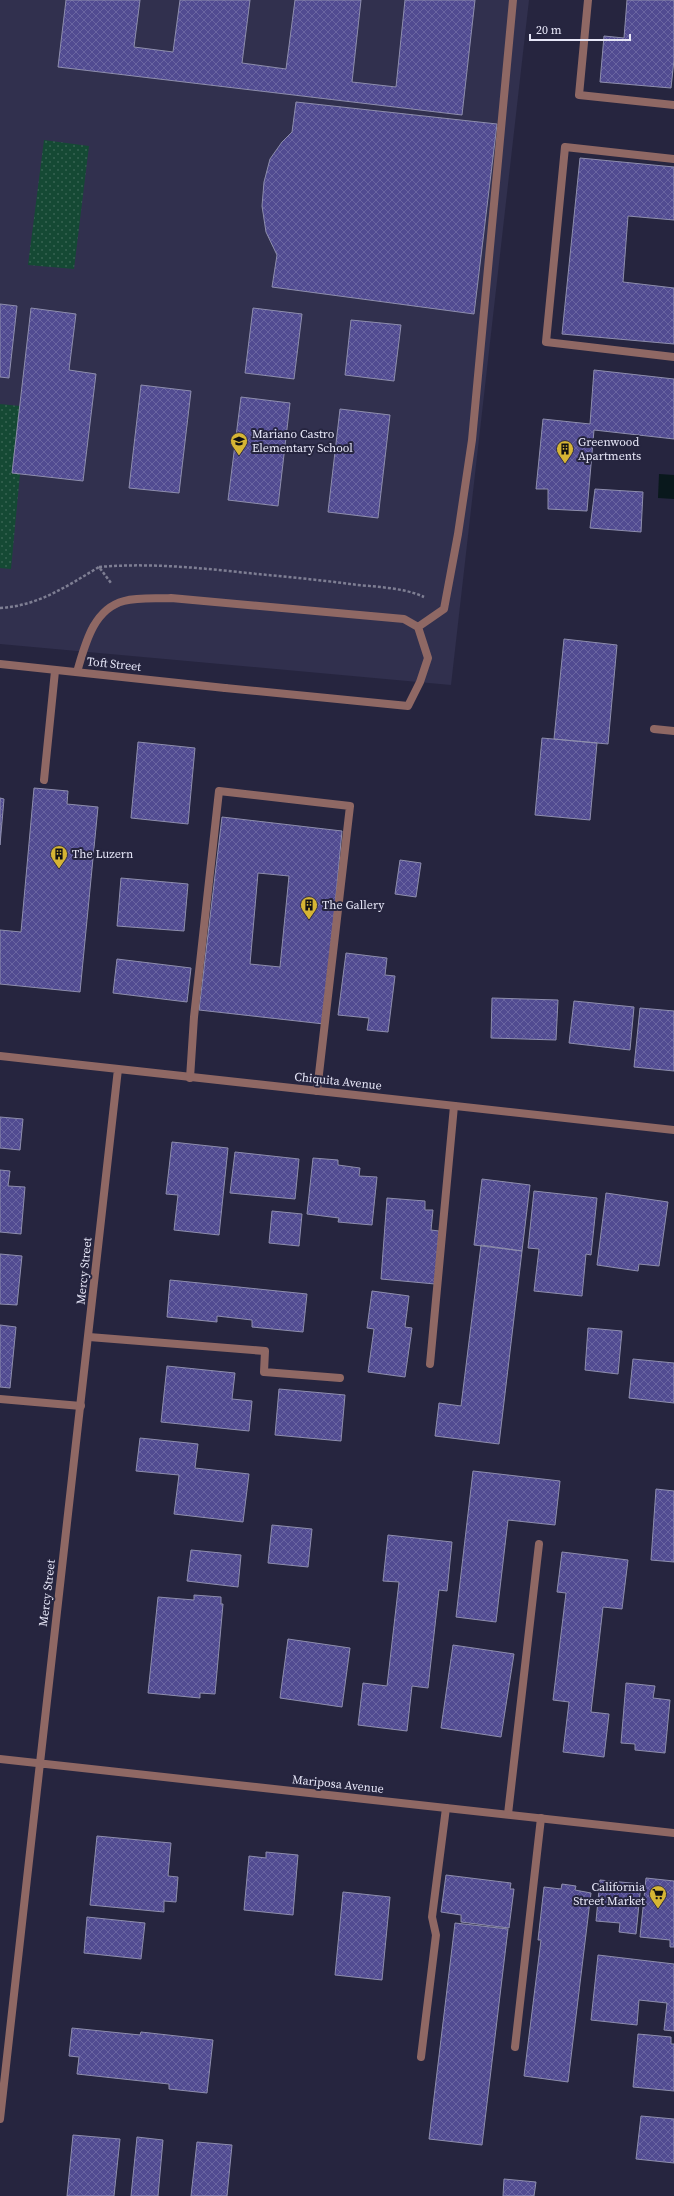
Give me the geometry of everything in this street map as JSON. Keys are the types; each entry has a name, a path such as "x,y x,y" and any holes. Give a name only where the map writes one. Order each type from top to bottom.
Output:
{"street":[{"path":"77,672 86,640 98,619 110,607 124,601 171,598 404,619 418,627 444,609 458,534 472,440 513,0"},
{"path":"588,0 579,94 674,105"},
{"path":"674,159 565,147 546,342 674,357"},
{"name":"Toft Street","path":"0,664 55,671 408,706 420,682 428,658 418,627"},
{"path":"44,780 55,671"},
{"path":"654,729 674,731"},
{"path":"190,1078 197,992 219,791 350,806 325,1037 317,1091"},
{"name":"Chiquita Avenue","path":"0,1056 674,1130"},
{"name":"Mercy Street","path":"0,2119 1,2097 89,1337 118,1069"},
{"path":"430,1364 454,1106"},
{"path":"89,1337 265,1351 264,1372 340,1378"},
{"path":"0,1399 81,1406"},
{"path":"508,1814 539,1544"},
{"name":"Mariposa Avenue","path":"0,1758 674,1833"},
{"path":"421,2057 436,1935 432,1917 446,1808"},
{"path":"515,2047 541,1818"}],"path":[{"path":"0,608 19,607 44,598 99,567 131,564 164,565 329,581 418,594 437,603 444,609"},
{"path":"99,567 124,601"}],"shaded area":[{"name":"Mariano Castro Elementary School","path":"0,0 529,0 451,685 0,644"},
{"path":"659,474 674,475 674,499 658,498"}],"green space":[{"path":"44,140 89,146 74,269 28,265"},
{"path":"0,404 20,406 12,472 20,474 11,569 0,568"}],"building":[{"path":"66,0 140,0 134,47 173,52 180,0 250,0 242,63 286,69 295,0 361,0 352,82 396,87 405,0 475,0 462,115 58,67"},
{"path":"627,0 674,0 674,60 671,88 600,82 604,36 624,38"},
{"path":"296,102 497,124 474,314 272,287 277,255 266,232 262,206 264,182 270,159 282,142 292,132"},
{"path":"580,158 674,167 674,220 628,216 623,282 674,288 674,344 562,334"},
{"path":"0,304 17,306 9,378 0,377"},
{"path":"31,308 76,314 69,370 96,374 83,481 12,473"},
{"path":"253,308 302,314 294,379 245,373"},
{"path":"351,320 401,325 394,381 345,375"},
{"name":"Greenwood Apartments","path":"594,370 674,379 674,439 594,430 587,511 548,509 548,489 536,489 543,419 590,424"},
{"path":"141,385 191,391 179,493 129,488"},
{"path":"241,397 290,403 278,506 228,500"},
{"path":"340,409 390,415 378,518 328,512"},
{"name":"Greenwood Apartments","path":"595,489 643,492 641,532 590,528"},
{"path":"564,639 617,645 608,744 554,739"},
{"path":"542,738 597,743 590,820 535,815"},
{"path":"138,742 195,748 188,824 131,818"},
{"name":"The Luzern","path":"34,788 68,791 67,804 98,807 80,992 0,984 0,930 21,932"},
{"path":"0,798 4,799 0,845"},
{"name":"The Gallery","path":"222,817 342,831 324,1024 199,1010","holes":["258,873 289,876 280,967 250,964"]},
{"path":"400,860 421,863 416,897 395,894"},
{"path":"121,878 188,884 184,931 117,926"},
{"path":"346,953 387,958 385,975 395,976 388,1032 367,1030 369,1018 338,1015"},
{"path":"117,959 191,968 187,1002 113,993"},
{"path":"492,998 558,1000 556,1040 491,1038"},
{"path":"574,1001 634,1007 630,1050 569,1043"},
{"path":"640,1008 674,1011 674,1071 634,1067"},
{"path":"0,1117 23,1119 20,1150 0,1148"},
{"path":"172,1142 228,1148 219,1235 174,1230 178,1195 166,1194"},
{"path":"235,1152 299,1159 295,1199 230,1193"},
{"path":"313,1158 338,1160 338,1165 360,1168 359,1176 377,1177 372,1225 338,1222 339,1218 307,1214"},
{"path":"0,1170 10,1171 8,1186 25,1187 21,1234 0,1232"},
{"path":"482,1179 530,1185 522,1251 474,1245"},
{"path":"534,1191 597,1198 591,1255 586,1254 582,1296 534,1291 539,1249 528,1248"},
{"path":"606,1193 668,1202 659,1266 639,1264 638,1271 597,1265"},
{"path":"387,1198 425,1201 425,1210 433,1210 431,1230 439,1231 435,1284 381,1279"},
{"path":"272,1211 302,1214 299,1246 269,1243"},
{"path":"481,1245 522,1251 499,1444 435,1436 439,1403 461,1406"},
{"path":"0,1254 22,1256 17,1305 0,1304"},
{"path":"170,1280 307,1294 303,1332 252,1327 252,1320 217,1316 217,1322 167,1317"},
{"path":"372,1291 409,1296 405,1327 412,1328 405,1377 368,1372 374,1329 367,1328"},
{"path":"0,1325 16,1327 10,1388 0,1387"},
{"path":"588,1328 622,1331 618,1374 585,1370"},
{"path":"633,1359 674,1363 674,1403 629,1398"},
{"path":"167,1366 235,1373 232,1399 252,1401 249,1431 161,1422"},
{"path":"279,1389 345,1395 341,1441 275,1435"},
{"path":"140,1438 198,1444 195,1468 249,1474 243,1522 174,1514 179,1475 136,1471"},
{"path":"473,1471 560,1481 555,1525 508,1520 496,1622 456,1617"},
{"path":"656,1489 674,1491 674,1562 651,1560"},
{"path":"272,1525 312,1529 308,1567 268,1563"},
{"path":"388,1535 452,1542 447,1591 439,1590 428,1688 412,1686 407,1731 358,1725 363,1683 387,1686 399,1582 383,1581"},
{"path":"191,1550 241,1555 238,1587 187,1581"},
{"path":"562,1552 628,1560 622,1609 603,1607 591,1712 609,1714 604,1757 563,1752 569,1702 553,1700 566,1593 557,1592"},
{"path":"194,1595 221,1597 221,1604 223,1604 215,1694 200,1693 200,1698 148,1693 158,1597 194,1600"},
{"path":"288,1639 350,1648 342,1707 280,1698"},
{"path":"453,1645 514,1654 501,1737 441,1728"},
{"path":"626,1683 655,1686 653,1698 670,1700 665,1753 635,1750 635,1744 621,1743"},
{"path":"97,1836 171,1843 168,1876 178,1877 176,1902 164,1901 164,1912 90,1905"},
{"path":"266,1852 298,1855 293,1915 244,1910 249,1856 266,1858"},
{"path":"446,1875 511,1883 510,1889 514,1889 509,1928 461,1922 461,1915 441,1912"},
{"name":"California Street Market","path":"646,1878 674,1881 674,1947 670,1947 670,1940 640,1937"},
{"path":"600,1880 641,1884 636,1934 619,1932 620,1923 596,1921"},
{"path":"562,1884 576,1886 575,1890 591,1893 568,2082 524,2076 541,1940 538,1940 544,1887 561,1889"},
{"path":"343,1892 390,1897 382,1980 335,1975"},
{"path":"87,1917 145,1923 141,1959 84,1953"},
{"path":"455,1923 508,1929 482,2145 429,2139"},
{"path":"598,1955 674,1964 674,2031 664,2030 667,2003 639,2000 637,2025 591,2020"},
{"path":"72,2028 140,2035 141,2032 213,2040 207,2093 169,2089 169,2084 77,2074 79,2057 69,2056"},
{"path":"638,2034 671,2037 671,2044 674,2044 674,2091 633,2087"},
{"path":"641,2116 674,2119 674,2163 636,2159"},
{"path":"73,2135 120,2139 114,2196 67,2196"},
{"path":"137,2137 163,2140 158,2196 131,2196"},
{"path":"197,2142 232,2145 227,2196 191,2196"},
{"path":"504,2179 536,2182 534,2196 503,2196"}],"place":[{"name":"Mariano Castro Elementary School","path":"239,456"},
{"name":"Greenwood Apartments","path":"565,464"},
{"name":"The Luzern","path":"59,869"},
{"name":"The Gallery","path":"309,920"},
{"name":"California Street Market","path":"658,1909"}]}
